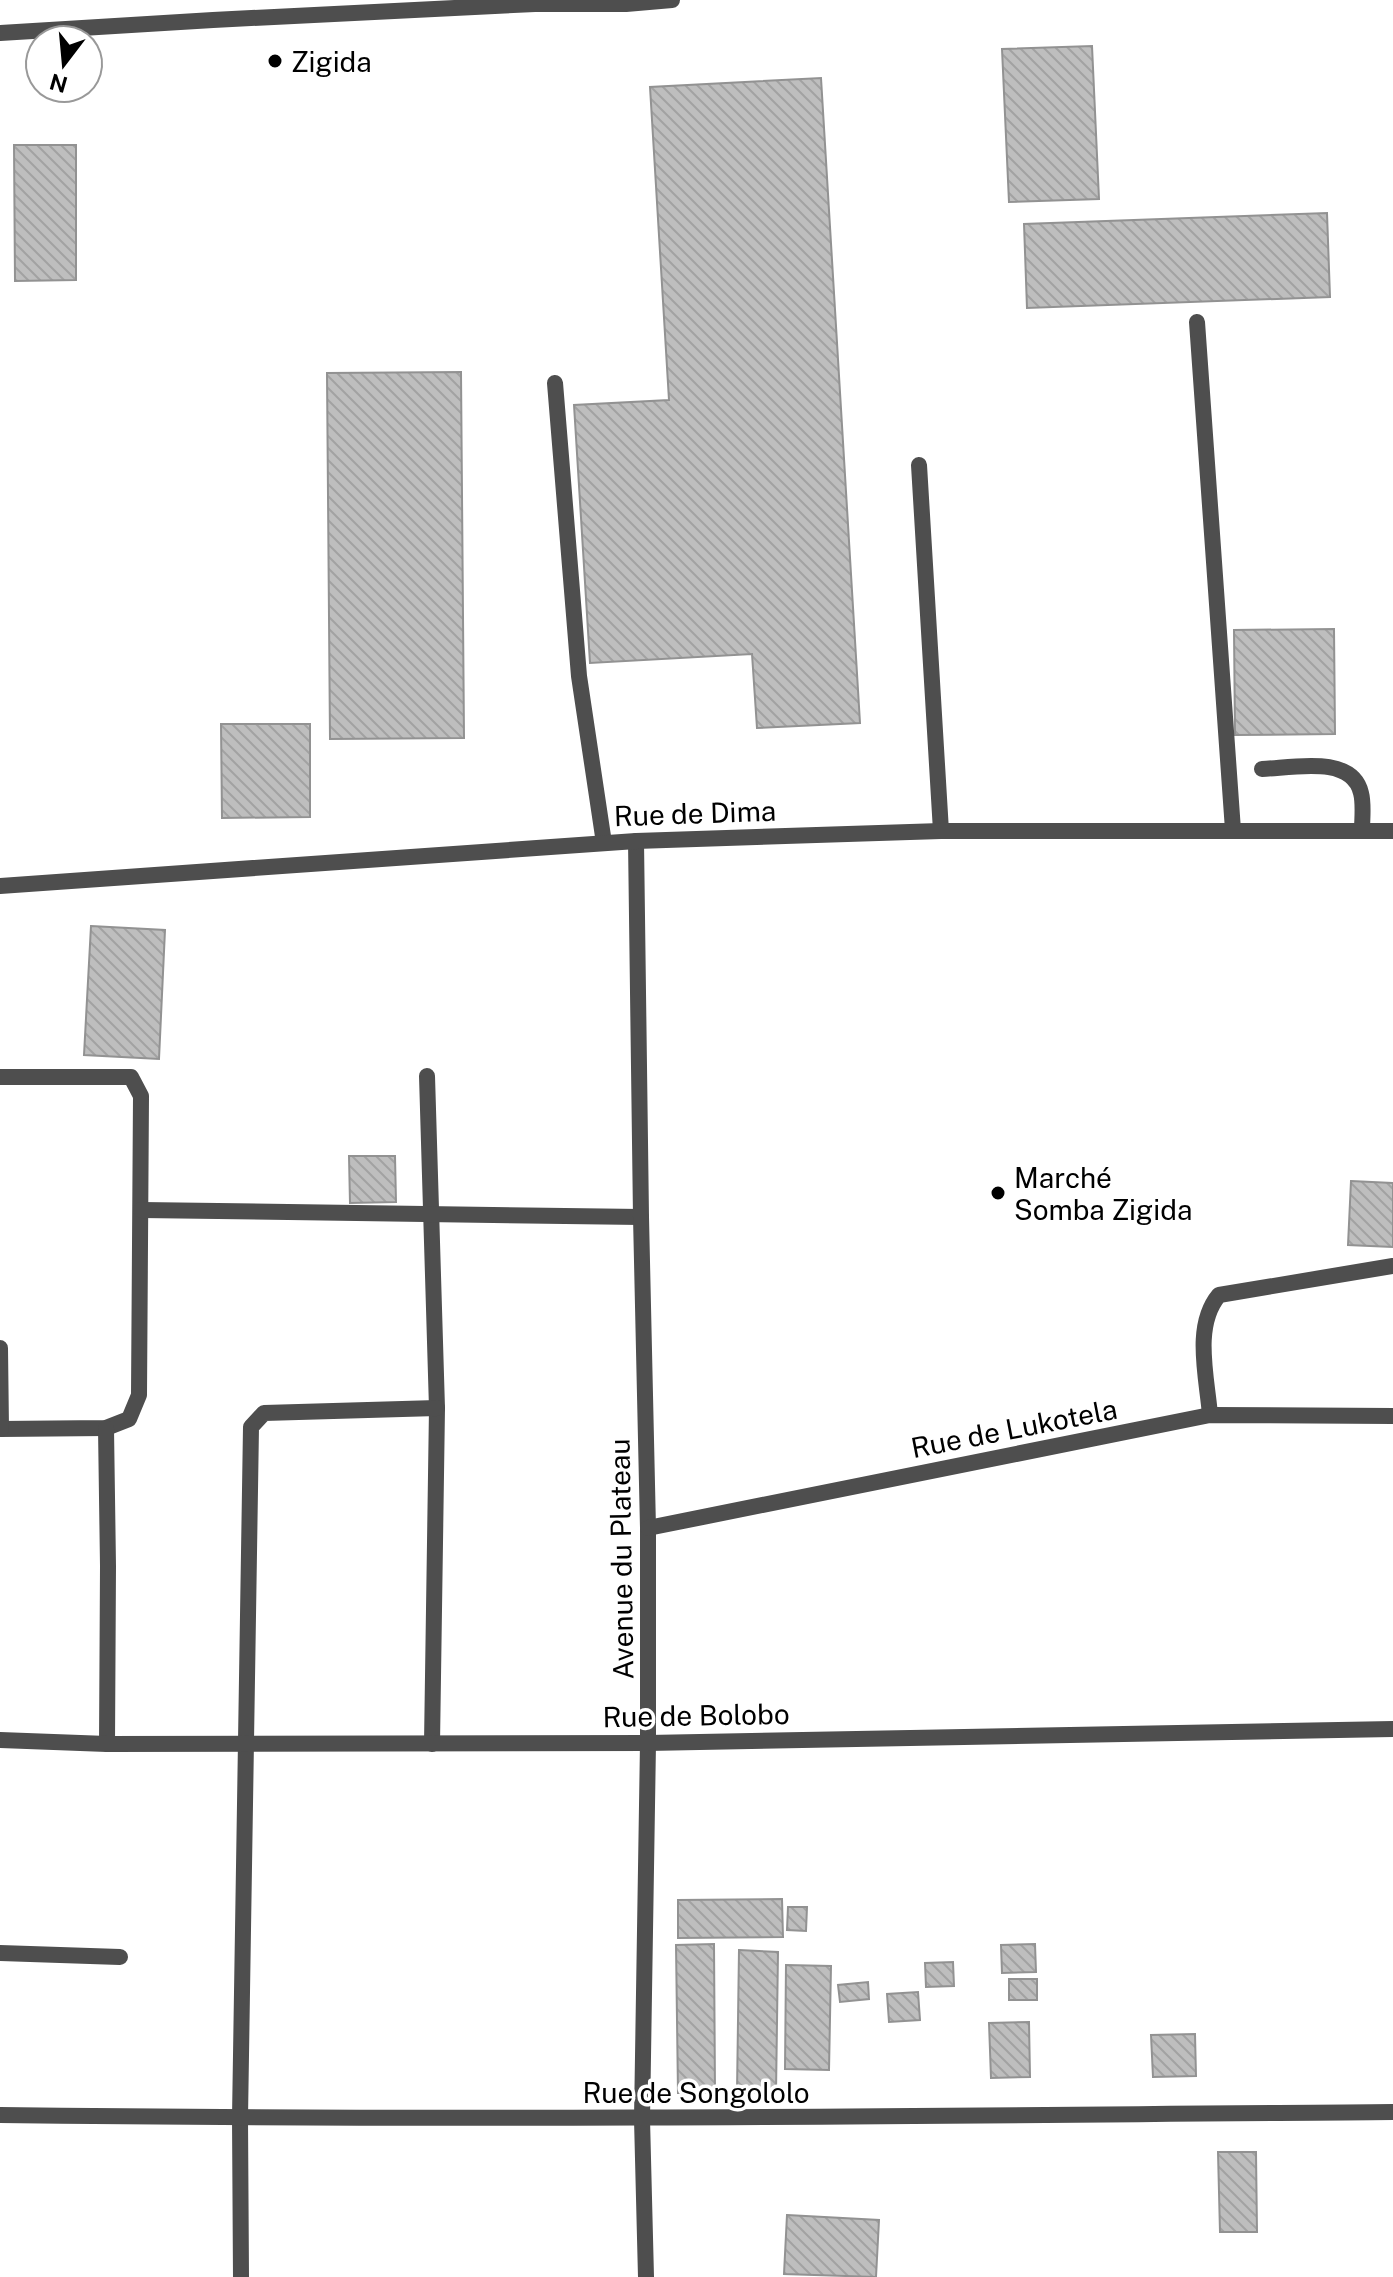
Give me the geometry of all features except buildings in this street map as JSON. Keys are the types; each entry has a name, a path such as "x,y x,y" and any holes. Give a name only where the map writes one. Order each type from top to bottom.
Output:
{"street":[{"path":"0,33 535,4 626,4 672,0"},
{"path":"1197,322 1233,830"},
{"path":"555,383 579,676 604,843"},
{"path":"919,465 941,831"},
{"path":"1262,769 1330,766 1349,773 1361,792 1362,831"},
{"name":"Rue de Dima","path":"0,886 636,841 941,831 1393,831"},
{"name":"Avenue du Plateau","path":"636,841 648,1528 642,2119 646,2277"},
{"path":"427,1076 437,1408 432,1744"},
{"path":"0,1077 131,1077 141,1096 139,1395 129,1419 106,1428 0,1429 0,1348"},
{"path":"141,1210 641,1217"},
{"path":"1210,1415 1204,1326 1209,1307 1219,1295 1393,1266"},
{"path":"241,2277 240,2118 251,1427 264,1413 437,1408"},
{"name":"Rue de Lukotela","path":"648,1528 1210,1415 1393,1416"},
{"path":"106,1428 107,1744"},
{"name":"Rue de Bolobo","path":"0,1740 107,1744 648,1743 1393,1729"},
{"path":"0,1953 120,1957"},
{"name":"Rue de Songololo","path":"0,2115 642,2119 1393,2112"}],"place":[{"name":"Zigida","path":"275,61"},
{"name":"Marché Somba Zigida","path":"998,1193"}]}
